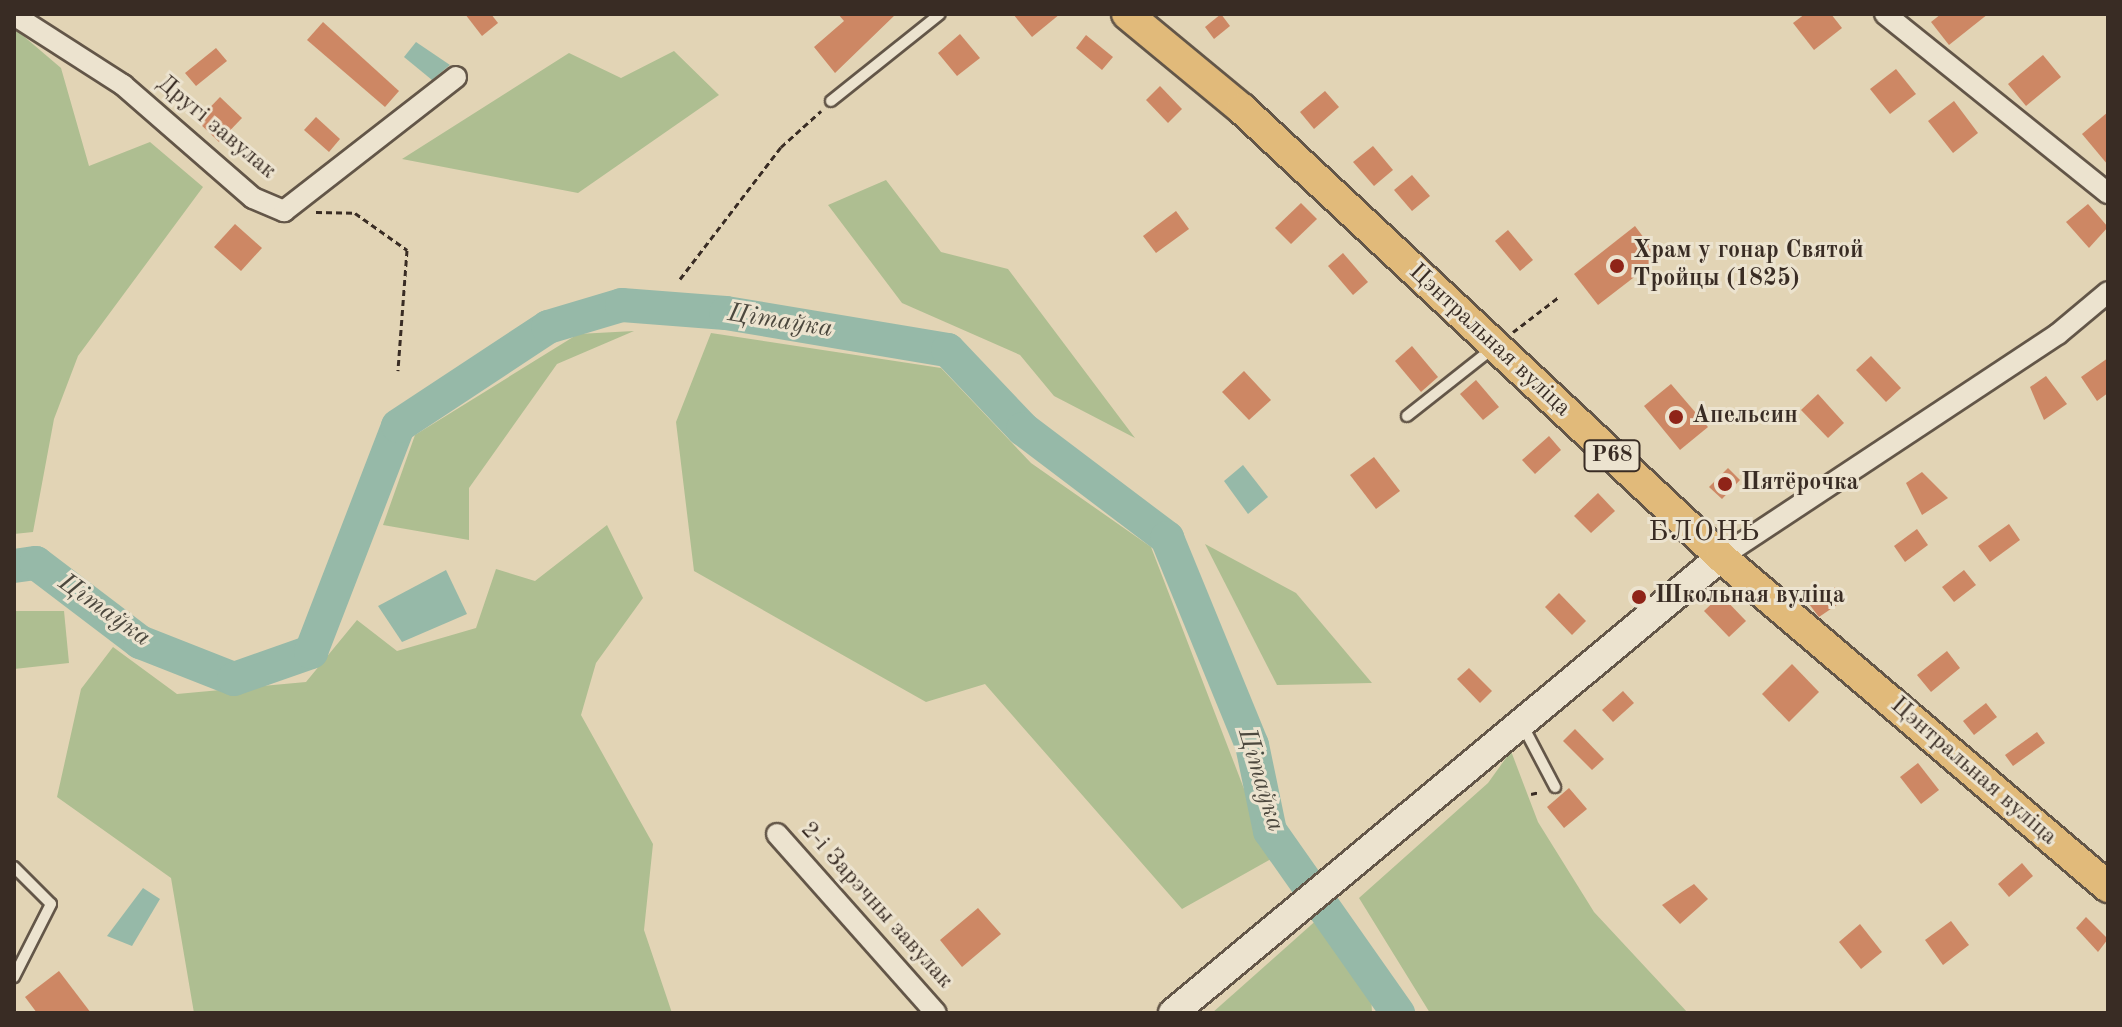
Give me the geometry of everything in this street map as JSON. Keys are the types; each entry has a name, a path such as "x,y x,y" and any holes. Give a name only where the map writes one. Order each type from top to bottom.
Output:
{"main road":[{"name":"Цэнтральная вуліца","path":"1127,14 1242,109 1721,557 2108,887"},
{"path":"1173,1013 1721,557"}],"street":[{"path":"1885,14 2108,193"},
{"name":"Другі завулак","path":"14,15 123,85 253,198 284,211 456,77"},
{"path":"1721,557 2058,334 2108,292"},
{"name":"2-і Зарэчны завулак","path":"777,834 936,1013"}],"lane":[{"path":"831,101 940,14"},
{"path":"1407,416 1494,347"},
{"path":"1518,728 1555,787"},
{"path":"14,867 51,904 14,977"}],"path":[{"path":"680,279 781,147 831,101"},
{"path":"284,211 355,213 407,250 398,371"},
{"path":"1494,347 1560,296"}],"shaded area":[{"path":"14,28 61,68 89,166 150,142 203,187 78,356 54,419 33,532 14,534"},
{"path":"416,42 450,65 432,80 404,57"},
{"path":"674,51 719,95 578,193 402,159 569,53 621,78"},
{"path":"886,180 941,252 1008,269 1135,438 1054,396 1020,355 902,303 828,205"},
{"path":"634,331 557,364 469,488 469,540 383,525 415,435 578,334"},
{"path":"711,333 941,368 1031,463 1151,547 1271,859 1182,909 985,684 926,702 694,571 676,422"},
{"path":"1243,465 1268,497 1248,514 1224,481"},
{"path":"607,525 643,598 596,663 581,715 653,844 644,930 672,1013 194,1013 171,878 57,797 81,689 113,647 177,694 306,682 357,620 397,651 476,628 496,569 535,581"},
{"path":"1205,544 1296,593 1372,683 1277,685"},
{"path":"446,570 467,614 402,642 378,606"},
{"path":"14,611 64,611 69,663 14,669"},
{"path":"1511,751 1538,822 1594,912 1688,1013 1430,1013 1359,898 1488,783"},
{"path":"143,888 160,899 132,946 107,936"},
{"path":"1320,917 1371,993 1372,1013 1212,1013"}],"building":[{"path":"465,14 491,14 498,23 482,36"},
{"path":"838,14 896,14 835,73 814,47 844,21"},
{"path":"1013,14 1060,14 1032,37"},
{"path":"1221,14 1230,26 1214,39 1205,27"},
{"path":"1805,14 1831,14 1842,28 1814,50 1793,23"},
{"path":"1941,14 1988,14 1949,45 1931,22"},
{"path":"323,22 399,91 385,107 307,40"},
{"path":"960,34 980,58 957,76 938,53"},
{"path":"1086,35 1113,57 1102,70 1076,48"},
{"path":"216,48 227,61 196,86 185,73"},
{"path":"2043,55 2061,77 2026,106 2008,84"},
{"path":"1896,69 1916,94 1890,114 1870,89"},
{"path":"1160,86 1182,109 1168,123 1146,100"},
{"path":"1325,91 1339,107 1314,129 1300,112"},
{"path":"220,97 242,118 219,142 197,121"},
{"path":"1954,101 1978,133 1953,153 1928,121"},
{"path":"2108,112 2108,165 2082,134"},
{"path":"316,117 340,139 329,152 304,130"},
{"path":"1373,146 1393,170 1374,186 1353,162"},
{"path":"1412,175 1430,196 1412,211 1394,190"},
{"path":"1301,203 1317,219 1291,244 1275,228"},
{"path":"2088,204 2108,227 2089,248 2066,222"},
{"path":"1176,211 1189,229 1156,253 1143,236"},
{"path":"235,224 262,248 241,271 214,247"},
{"name":"Храм у гонар Святой Тройцы (1825)","path":"1635,226 1659,258 1598,305 1574,274"},
{"path":"1508,230 1533,260 1520,271 1495,241"},
{"path":"1343,253 1368,282 1353,295 1328,266"},
{"path":"1412,346 1438,377 1421,392 1395,361"},
{"path":"1871,356 1901,388 1886,402 1856,370"},
{"path":"2108,358 2108,393 2097,401 2081,377"},
{"path":"1244,371 1271,400 1249,420 1222,392"},
{"path":"2046,376 2067,404 2044,420 2030,387"},
{"path":"1476,380 1499,407 1483,420 1460,394"},
{"name":"Апельсин","path":"1671,384 1708,427 1680,450 1644,406"},
{"path":"1818,394 1844,423 1828,438 1801,410"},
{"path":"1549,436 1561,450 1535,474 1522,460"},
{"path":"1374,457 1400,491 1376,509 1350,475"},
{"name":"Пятёрочка","path":"1728,468 1740,480 1722,499 1709,487"},
{"path":"1922,472 1948,498 1922,515 1906,483"},
{"path":"1598,493 1615,511 1591,533 1574,516"},
{"path":"2009,524 2020,540 1990,562 1978,546"},
{"path":"1917,529 1928,545 1905,562 1894,546"},
{"path":"1964,570 1976,585 1954,602 1942,587"},
{"path":"1834,587 1844,600 1819,617 1809,604"},
{"path":"1559,593 1586,621 1572,635 1545,607"},
{"path":"1721,595 1746,621 1729,637 1704,611"},
{"path":"1947,651 1960,668 1931,692 1917,675"},
{"path":"1792,664 1819,692 1789,722 1762,694"},
{"path":"1469,668 1492,691 1480,703 1457,679"},
{"path":"1623,691 1634,703 1613,722 1602,710"},
{"path":"1986,703 1997,717 1974,735 1963,721"},
{"path":"1575,729 1604,759 1592,770 1563,741"},
{"path":"2037,732 2045,743 2013,766 2005,755"},
{"path":"1918,763 1939,790 1921,804 1900,777"},
{"path":"1569,788 1587,809 1564,828 1547,807"},
{"path":"2022,863 2033,876 2009,897 1998,884"},
{"path":"1694,884 1708,899 1680,924 1662,905"},
{"path":"978,908 1001,934 962,967 940,940"},
{"path":"2086,917 2108,939 2098,952 2076,928"},
{"path":"1951,921 1969,945 1943,965 1925,940"},
{"path":"1860,924 1882,952 1861,969 1839,942"},
{"path":"59,971 91,1013 37,1013 25,997"}],"waterway":[{"name":"Цітаўка","path":"14,566 36,563 140,642 234,679 311,652 398,426 548,327 622,305 726,313 948,350 1023,429 1167,538 1252,745 1270,831 1398,1013"}],"place":[{"name":"Храм у гонар Святой Тройцы (1825)","path":"1617,266"},
{"name":"Апельсин","path":"1676,417"},
{"name":"Пятёрочка","path":"1725,484"},
{"name":"Школьная вуліца","path":"1639,597"}],"district":[{"name":"БЛОНЬ","path":"1705,533"}]}
